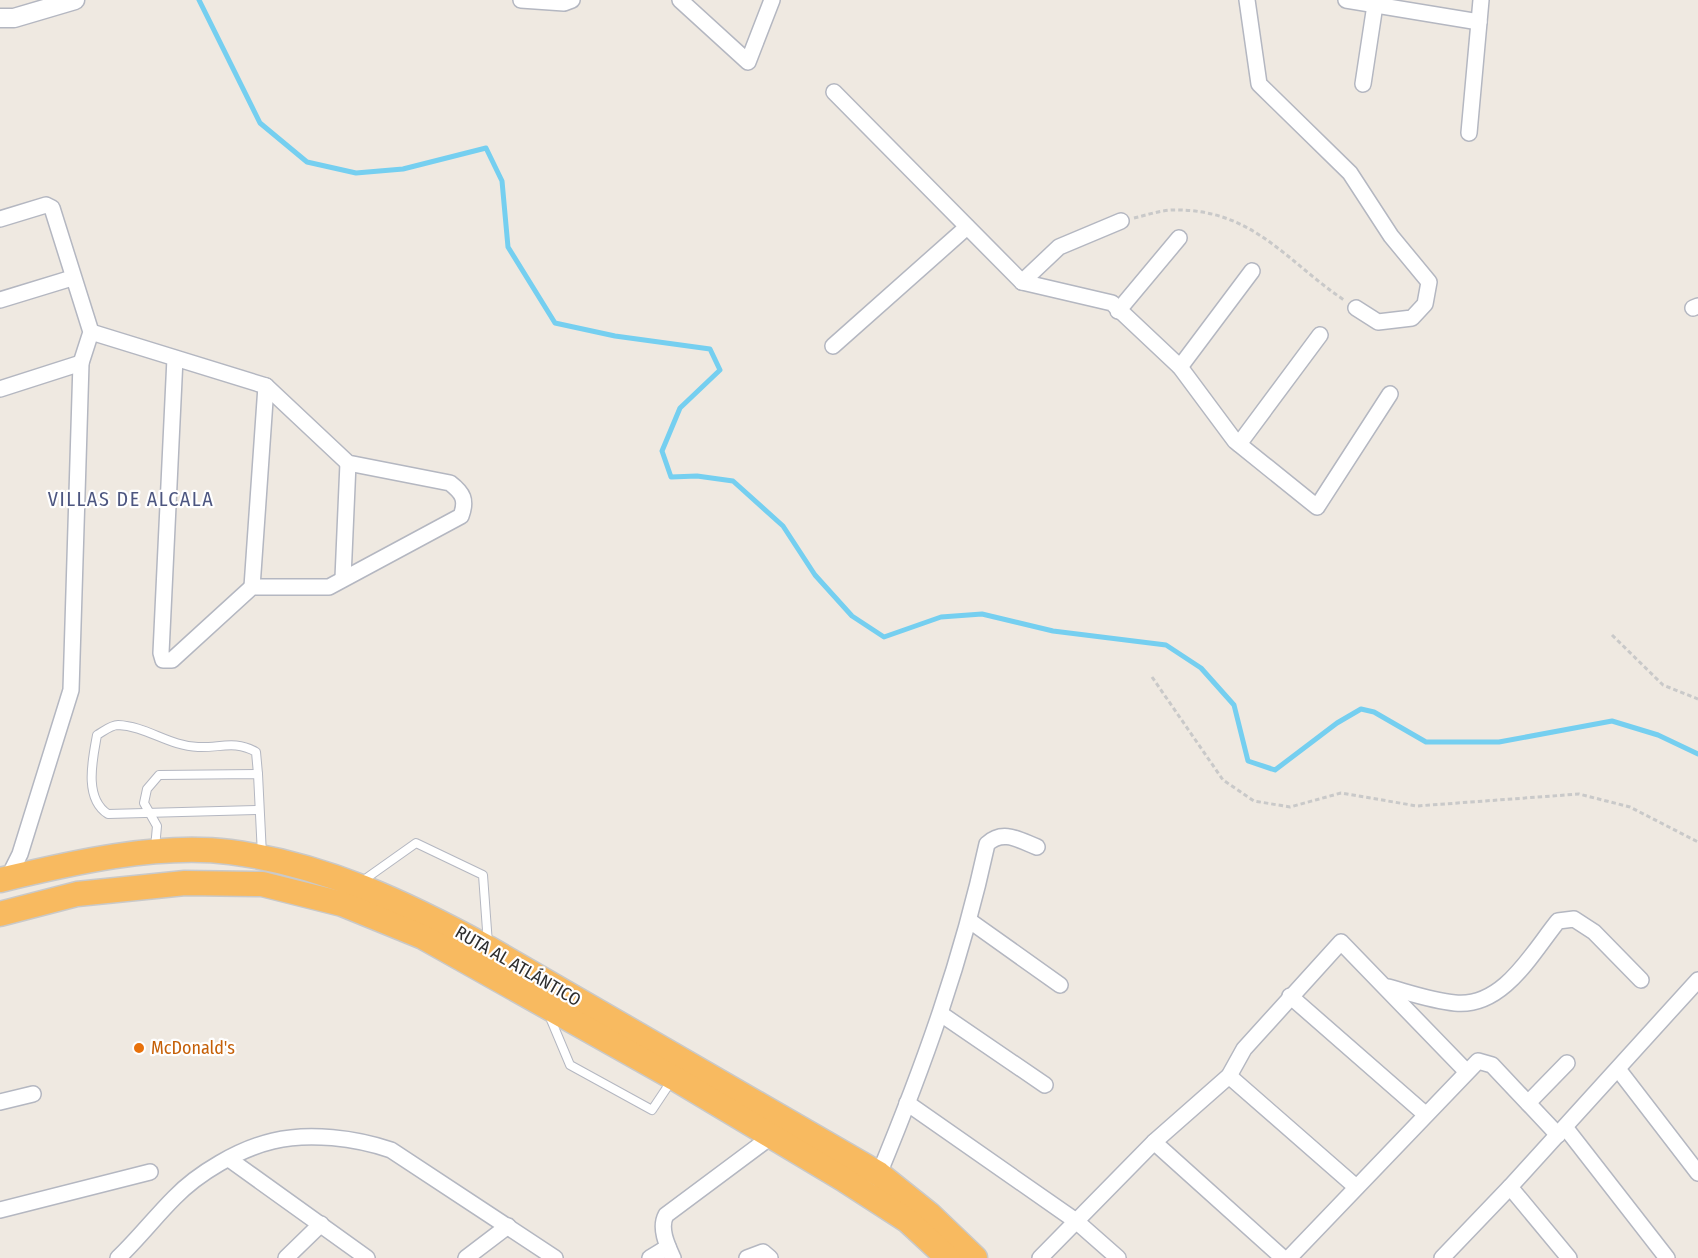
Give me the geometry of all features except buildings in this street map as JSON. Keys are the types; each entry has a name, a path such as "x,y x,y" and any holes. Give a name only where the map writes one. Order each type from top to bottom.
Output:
{"highway":[{"name":"RUTA AL ATLÁNTICO","path":"4,879 68,863 154,852 229,852 358,884 424,913 488,948 879,1174 930,1214 975,1258"},
{"path":"68,863 79,872 82,886 77,894"},
{"name":"RUTA AL ATLÁNTICO","path":"0,914 77,894 185,883 262,884 342,904 423,938 674,1078 908,1221 948,1258"}],"street":[{"path":"0,18 14,18 75,0"},
{"path":"521,0 564,3 572,0"},
{"path":"680,0 748,62 772,0"},
{"path":"1247,0 1259,84 1350,173 1391,236 1429,282 1425,304 1412,318 1378,322 1356,308"},
{"path":"1346,0 1479,22"},
{"path":"1469,133 1481,0"},
{"path":"1363,84 1375,5"},
{"path":"834,92 1022,282 1112,303 1180,368 1239,444 1317,507 1390,394"},
{"path":"0,219 50,205 91,332 81,363 71,690 20,854 4,879"},
{"path":"1022,282 1059,247 1121,221"},
{"path":"833,346 967,227"},
{"path":"1118,311 1179,238"},
{"path":"1180,368 1252,271"},
{"path":"0,300 72,278"},
{"path":"91,332 266,386 348,463 450,483 462,492 465,505 461,516 329,587 317,589 252,587"},
{"path":"1239,444 1320,335"},
{"path":"175,358 161,641 163,660 172,660 252,587 266,386"},
{"path":"0,388 81,363"},
{"path":"344,578 348,463"},
{"path":"879,1174 941,1014 970,921 987,844 994,837 1003,835 1037,847"},
{"path":"1388,987 1456,1003 1480,1001 1503,988 1558,921 1574,919 1594,932 1641,980"},
{"path":"970,921 1060,985"},
{"path":"1040,1258 1154,1142 1229,1076 1244,1048 1341,942 1388,987 1466,1071"},
{"path":"1442,1258 1562,1131 1698,980"},
{"path":"1290,996 1425,1114"},
{"path":"941,1014 1045,1085"},
{"path":"1289,1258 1478,1061 1492,1065 1528,1103 1562,1131 1667,1258"},
{"path":"1528,1103 1567,1063"},
{"path":"1618,1069 1698,1173"},
{"path":"1229,1076 1356,1187"},
{"path":"0,1102 33,1094"},
{"path":"907,1103 1076,1221 1118,1258"},
{"path":"650,1258 671,1252 662,1222 666,1215 772,1136"},
{"path":"118,1258 174,1197 229,1159 272,1141 287,1139 367,1142 391,1150 555,1258"},
{"path":"1154,1142 1283,1258"},
{"path":"229,1159 367,1258"},
{"path":"0,1210 150,1172"},
{"path":"1510,1187 1569,1258"},
{"path":"286,1258 321,1224"},
{"path":"466,1258 508,1226"},
{"path":"747,1258 762,1252 770,1258"}],"lane":[{"path":"258,810 108,814 100,809 95,799 91,766 97,735 115,725 136,727 171,742 196,747 243,745 256,752 262,859"},
{"path":"154,852 157,826 144,803 147,789 159,775 258,774"},
{"path":"358,884 416,843 483,875 488,948"},
{"path":"545,1005 570,1065 652,1110 674,1078"}],"path":[{"path":"1121,221 1173,210 1226,216 1278,246 1327,289 1356,308"},
{"path":"1612,635 1663,685 1698,699"},
{"path":"1152,677 1223,780 1254,801 1290,807 1341,794 1417,806 1578,794 1630,807 1698,842"}],"waterway":[{"path":"199,0 260,123 307,162 356,173 403,169 486,148 502,181 508,247 555,323 615,336 710,349 720,370 680,408 662,451 671,477 697,476 733,481 783,526 815,575 852,616 884,637 941,617 982,614 1053,631 1166,645 1201,668 1234,705 1248,761 1275,770 1337,723 1361,709 1374,712 1426,742 1499,742 1612,721 1658,735 1698,754"}],"place":[{"name":"McDonald's","path":"139,1048"}],"district":[{"name":"VILLAS DE ALCALA","path":"131,499"}]}
